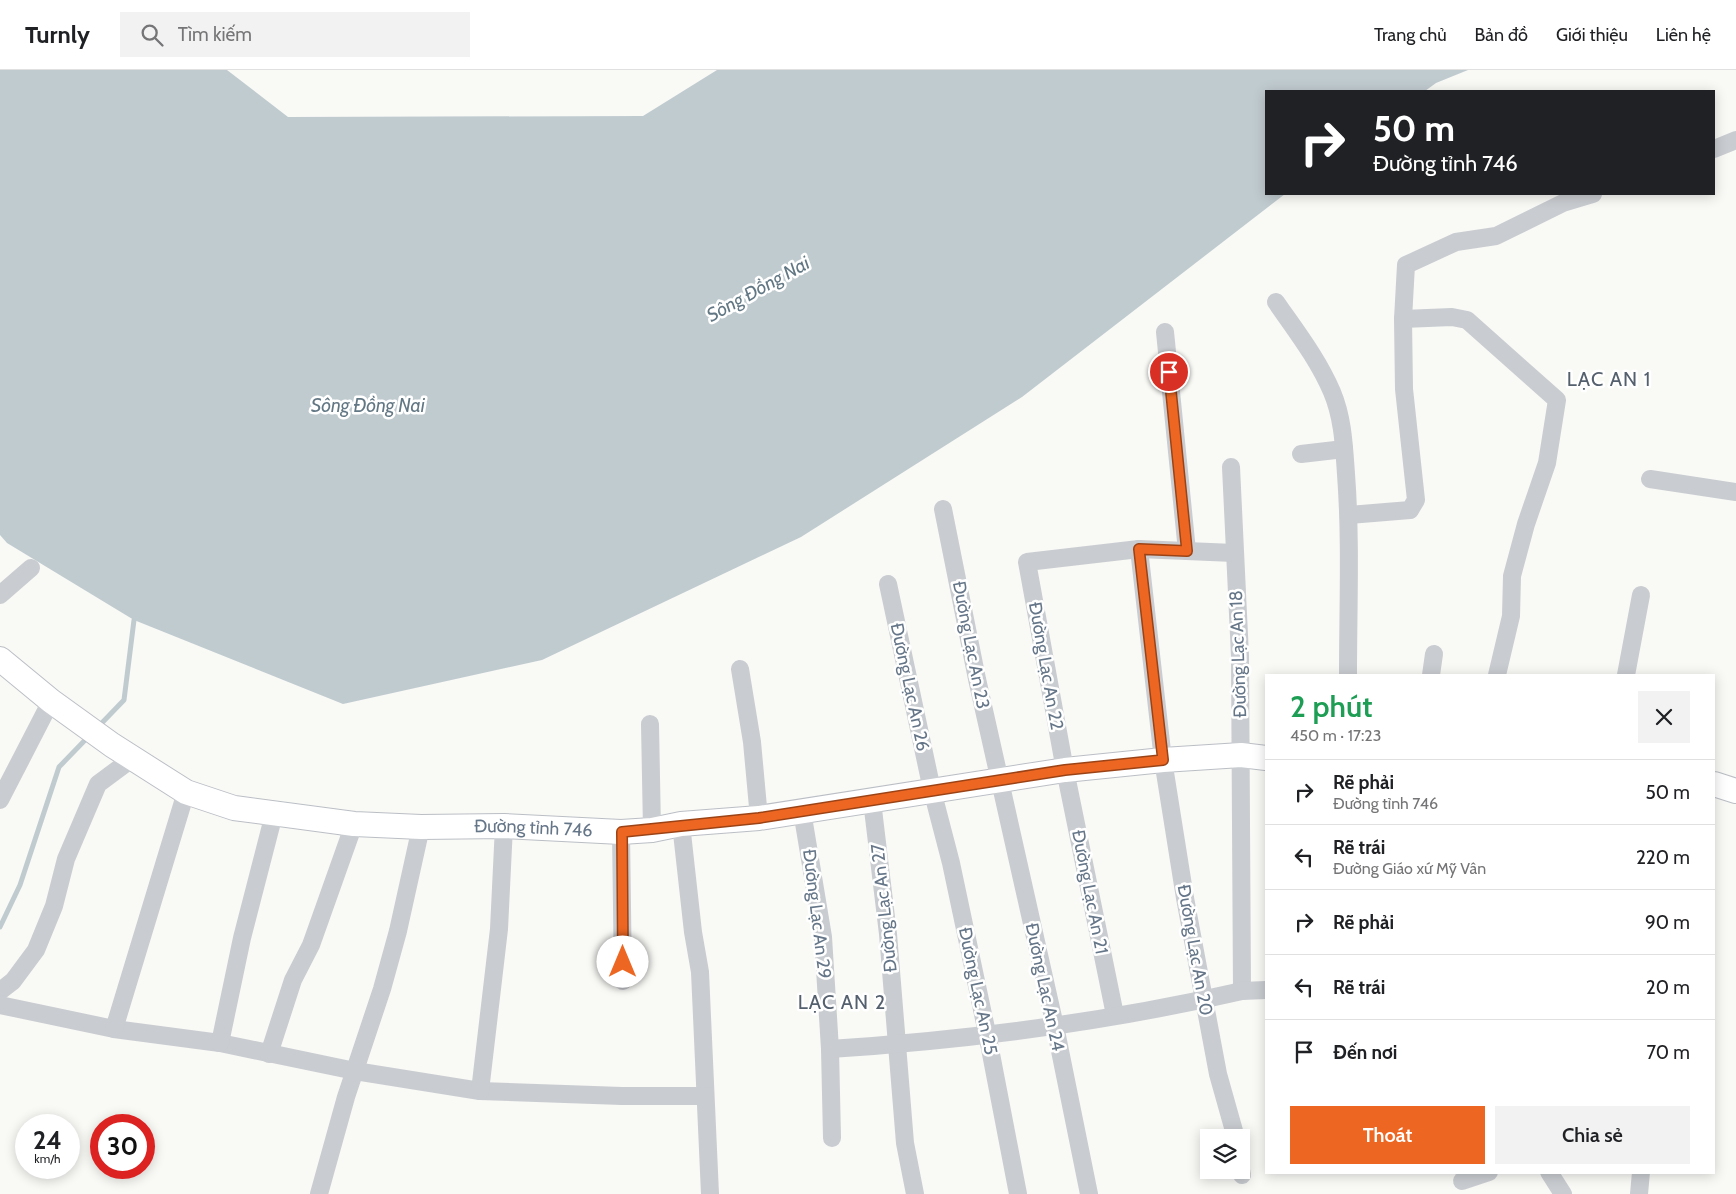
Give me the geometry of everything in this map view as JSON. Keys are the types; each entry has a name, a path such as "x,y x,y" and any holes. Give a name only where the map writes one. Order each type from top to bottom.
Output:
{"main road":[{"path":"2,666 58,705"},
{"name":"Đường tỉnh 746","path":"58,705 112,746 186,792 234,808 274,814 354,824 421,827 504,826 622,832 652,830 681,824 759,818 1065,770 1163,760 1241,755 1265,758"},
{"path":"1715,784 1736,791"}],"street":[{"path":"1715,149 1736,140"},
{"path":"1349,516 1410,510 1416,500 1404,389 1403,319 1406,267 1408,264 1456,242 1496,236 1563,203 1590,195"},
{"path":"1276,302 1319,365 1333,393 1342,423 1349,516 1348,674"},
{"path":"1403,319 1452,317 1467,320 1557,400 1547,463 1526,524 1512,576 1512,616 1497,674"},
{"path":"1165,332 1187,551"},
{"path":"1301,454 1344,449"},
{"name":"Đường Lạc An 18","path":"1231,467 1240,656 1242,990"},
{"path":"1650,479 1736,492"},
{"name":"Đường Lạc An 23","path":"943,508 999,781"},
{"path":"1139,549 1234,553"},
{"name":"Đường Lạc An 22","path":"1065,770 1027,562 1139,549"},
{"name":"Đường Lạc An 20","path":"1139,549 1163,760 1218,1074 1233,1129"},
{"path":"0,594 31,568"},
{"name":"Đường Lạc An 26","path":"888,584 932,790"},
{"path":"1626,674 1641,595"},
{"path":"1431,674 1434,654"},
{"path":"740,668 752,742 759,818"},
{"path":"0,800 58,705"},
{"path":"650,724 652,830"},
{"path":"0,991 13,981 36,950 54,906 66,859 98,784 132,758"},
{"name":"Đường Lạc An 21","path":"1065,770 1114,1015"},
{"name":"Đường Lạc An 24","path":"999,781 1055,1026 1088,1194"},
{"name":"Đường Lạc An 25","path":"932,790 951,863 988,1033 1018,1194"},
{"path":"114,1028 186,792"},
{"name":"Đường Lạc An 27","path":"872,801 898,1044 905,1143 915,1194"},
{"name":"Đường Lạc An 29","path":"802,811 823,937 830,1049 832,1138"},
{"path":"220,1044 242,938 274,814"},
{"path":"269,1054 293,980 311,945 354,824"},
{"path":"681,824 693,932 700,972 710,1194"},
{"path":"480,1091 499,929 504,826"},
{"path":"319,1194 355,1071 382,989 398,930 421,827"},
{"path":"622,832 623,981"},
{"path":"830,1049 898,1044 1055,1026 1204,999 1242,990 1265,990"},
{"path":"0,1005 114,1028 220,1044 355,1071 480,1091 622,1096 705,1096"},
{"path":"1462,1181 1483,1174"},
{"path":"1550,1174 1563,1194"},
{"path":"1639,1194 1641,1174"}],"water":[{"name":"Sông Đồng Nai","path":"0,70 227,70 288,117 643,116 717,70 1468,70 1436,83 1426,90 1265,90 1265,195 1284,195 1022,397 801,537 542,660 343,704 134,620 7,543 0,535"}],"waterway":[{"path":"97,728 124,700 134,620"},
{"path":"0,927 20,885 59,767 89,736"}],"district":[{"name":"LẠC AN 1","path":"1609,379"},
{"name":"LẠC AN 2","path":"842,1002"}],"route":[{"path":"623,962 622,832 652,830 681,824 759,818 1065,770 1163,760 1139,549 1187,551 1169,372"}]}
